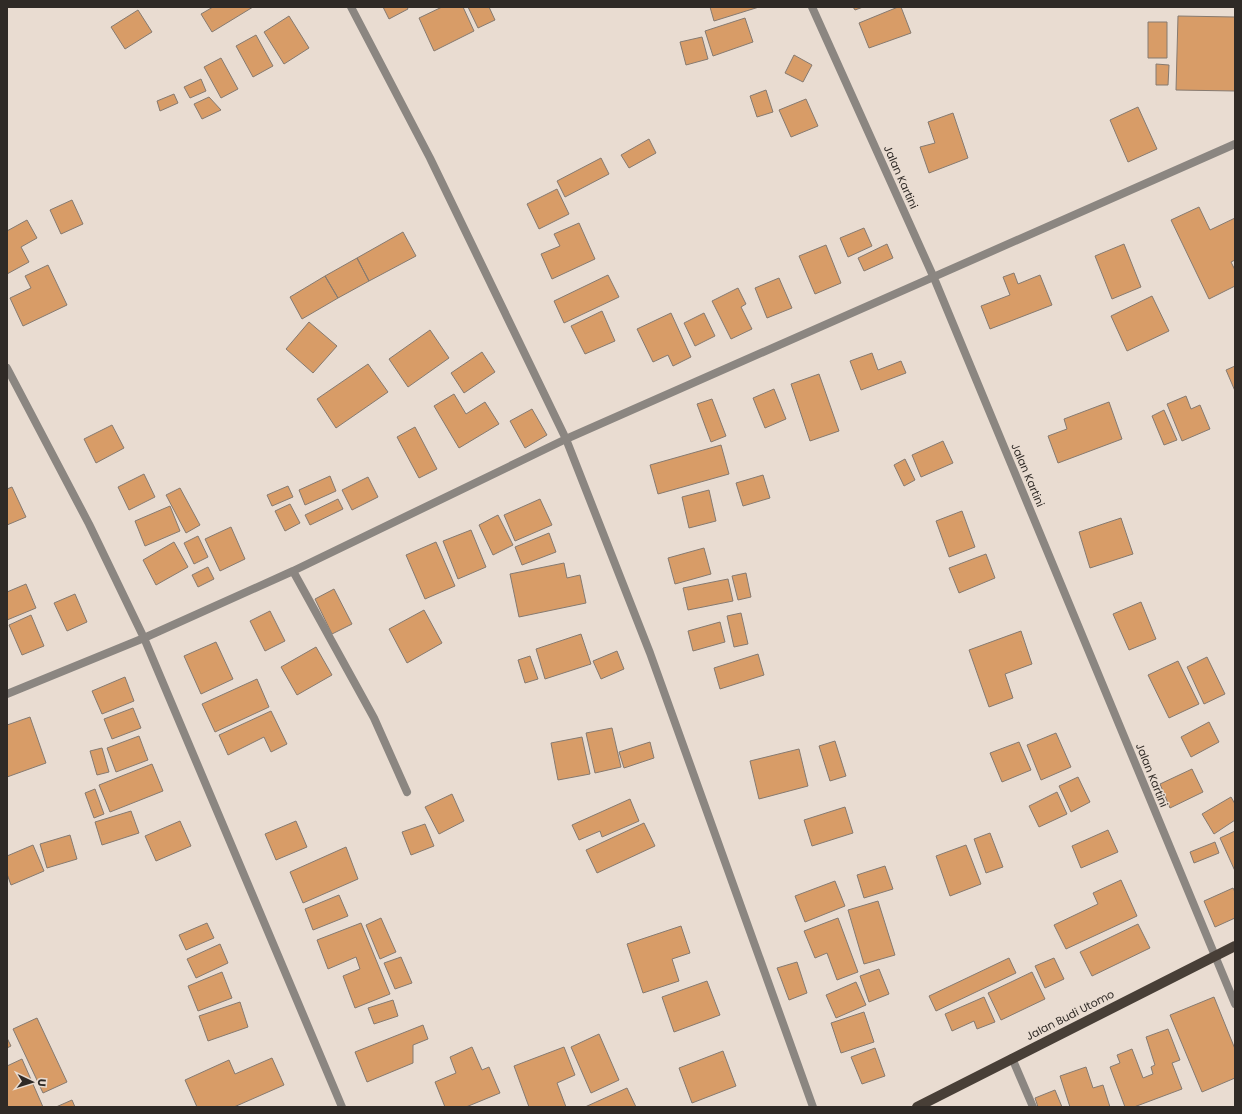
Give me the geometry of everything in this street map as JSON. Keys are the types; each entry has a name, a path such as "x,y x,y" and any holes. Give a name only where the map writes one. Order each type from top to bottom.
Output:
{"main road":[{"name":"Jalan Budi Utomo","path":"917,1107 1235,946"}],"street":[{"path":"351,7 430,158 566,439 650,653 813,1107"},
{"name":"Jalan Kartini","path":"812,7 934,278 1235,1004"},
{"path":"7,694 144,638 293,571 566,439 1235,144"},
{"path":"7,368 89,524 144,638 342,1107"},
{"path":"293,571 374,718 407,792"},
{"path":"1012,1058 1033,1107"}],"building":[{"path":"213,7 253,7 212,32 201,14"},
{"path":"383,7 407,7 408,9 389,19"},
{"path":"442,7 463,7 474,31 434,51 419,18"},
{"path":"468,7 489,7 495,20 478,28"},
{"path":"710,7 759,7 714,21"},
{"path":"853,7 863,7 855,10"},
{"path":"901,7 911,33 869,48 859,23"},
{"path":"138,10 152,32 125,49 111,27"},
{"path":"289,16 309,48 284,64 264,32"},
{"path":"1178,16 1235,17 1235,91 1176,90"},
{"path":"745,18 753,42 713,56 705,31"},
{"path":"1148,22 1167,22 1167,58 1148,58"},
{"path":"256,35 273,66 253,77 236,46"},
{"path":"702,37 708,59 686,65 680,42"},
{"path":"794,55 812,65 803,82 785,73"},
{"path":"221,58 238,89 221,98 204,67"},
{"path":"1156,64 1169,65 1168,85 1156,85"},
{"path":"201,79 206,91 190,98 184,87"},
{"path":"766,90 773,112 757,117 750,96"},
{"path":"174,94 178,103 160,111 157,101"},
{"path":"209,97 221,110 202,119 194,104"},
{"path":"806,99 818,126 791,137 779,110"},
{"path":"1138,107 1157,149 1128,162 1110,120"},
{"path":"953,113 968,158 929,173 920,147 935,143 928,122"},
{"path":"649,139 656,153 629,168 621,155"},
{"path":"601,158 609,174 565,197 557,181"},
{"path":"557,189 569,214 539,229 527,204"},
{"path":"72,200 83,224 61,234 50,210"},
{"path":"1199,207 1210,230 1235,218 1235,260 1231,262 1235,270 1235,286 1209,299 1171,220"},
{"path":"27,220 37,238 21,247 29,262 7,274 7,231"},
{"path":"579,223 595,259 552,279 541,254 560,246 554,234"},
{"path":"864,228 872,246 848,257 840,238"},
{"path":"403,232 416,256 369,281 357,258"},
{"path":"887,244 893,258 864,271 858,258"},
{"path":"1124,244 1141,287 1112,299 1095,256"},
{"path":"826,245 841,283 815,294 799,256"},
{"path":"357,258 369,281 338,298 325,276"},
{"path":"48,265 67,305 23,326 10,298 31,288 25,276"},
{"path":"1014,273 1018,284 1040,275 1052,305 990,329 981,306 1010,295 1003,277"},
{"path":"608,275 619,297 564,323 554,301"},
{"path":"325,276 338,298 302,319 290,297"},
{"path":"779,278 792,308 767,318 755,288"},
{"path":"738,288 746,304 741,307 752,329 731,339 712,301"},
{"path":"1152,296 1169,331 1127,351 1111,316"},
{"path":"602,311 615,341 585,354 571,326"},
{"path":"671,313 691,357 673,366 668,355 653,362 637,329"},
{"path":"704,313 715,336 695,346 684,323"},
{"path":"309,322 337,346 313,373 286,349"},
{"path":"430,330 449,358 408,387 389,359"},
{"path":"482,352 495,372 464,393 451,373"},
{"path":"872,353 878,370 901,361 906,373 861,390 850,361"},
{"path":"368,364 388,392 336,428 317,399"},
{"path":"1235,366 1235,391 1226,370"},
{"path":"819,374 839,431 810,441 791,384"},
{"path":"774,389 786,419 765,428 753,398"},
{"path":"454,394 466,414 485,402 499,424 459,448 434,406"},
{"path":"1186,396 1191,409 1200,405 1210,429 1182,441 1167,404"},
{"path":"712,399 726,436 711,442 697,404"},
{"path":"1109,402 1122,439 1058,463 1048,436 1067,429 1064,419"},
{"path":"532,409 547,435 525,448 510,421"},
{"path":"1164,410 1177,440 1164,445 1152,416"},
{"path":"112,425 124,448 96,463 84,439"},
{"path":"415,427 437,469 419,478 397,437"},
{"path":"943,441 953,463 921,477 912,455"},
{"path":"721,445 729,474 658,494 650,465"},
{"path":"905,459 915,480 904,486 894,465"},
{"path":"144,474 155,497 129,510 118,487"},
{"path":"763,475 770,498 743,506 736,483"},
{"path":"330,476 336,491 305,505 299,490"},
{"path":"368,477 378,497 352,510 342,490"},
{"path":"288,486 293,497 272,506 267,495"},
{"path":"12,487 26,517 7,525 7,489"},
{"path":"180,488 200,525 186,533 166,495"},
{"path":"709,490 716,521 689,528 682,497"},
{"path":"338,499 343,509 310,525 305,515"},
{"path":"540,499 552,525 515,541 504,515"},
{"path":"290,504 300,523 285,531 275,511"},
{"path":"170,506 180,531 145,546 135,521"},
{"path":"962,511 975,547 949,557 936,521"},
{"path":"498,515 513,545 493,555 479,525"},
{"path":"1121,518 1133,554 1090,568 1079,532"},
{"path":"231,527 245,559 220,571 205,539"},
{"path":"471,530 486,567 458,579 443,541"},
{"path":"549,533 556,552 522,565 515,547"},
{"path":"198,536 208,557 194,564 184,543"},
{"path":"174,542 188,567 156,585 143,560"},
{"path":"436,542 455,586 425,599 406,555"},
{"path":"704,548 711,574 675,584 668,558"},
{"path":"986,554 995,578 959,593 949,568"},
{"path":"564,563 567,578 580,575 586,603 519,617 510,574"},
{"path":"208,567 214,579 198,587 192,575"},
{"path":"746,573 751,597 738,600 732,576"},
{"path":"728,579 733,601 688,610 683,588"},
{"path":"26,584 36,608 7,620 7,592"},
{"path":"334,589 352,624 332,634 315,599"},
{"path":"75,594 87,622 67,631 54,603"},
{"path":"1141,602 1156,639 1129,650 1113,614"},
{"path":"424,610 442,643 407,663 389,629"},
{"path":"270,611 285,641 265,651 250,621"},
{"path":"741,613 748,644 734,647 727,616"},
{"path":"31,615 44,646 22,655 9,625"},
{"path":"720,622 725,642 693,651 688,631"},
{"path":"1021,631 1032,664 1005,674 1013,698 989,707 969,650"},
{"path":"581,634 591,664 545,679 536,649"},
{"path":"216,642 233,679 201,694 184,656"},
{"path":"316,647 332,675 297,695 281,667"},
{"path":"617,651 624,669 601,679 593,661"},
{"path":"758,654 764,675 720,689 714,668"},
{"path":"530,656 538,679 525,683 518,660"},
{"path":"1207,657 1225,694 1204,704 1187,667"},
{"path":"1178,661 1199,704 1169,718 1148,675"},
{"path":"125,677 134,701 102,714 92,691"},
{"path":"257,679 269,707 215,732 202,704"},
{"path":"133,708 141,728 112,739 104,719"},
{"path":"271,711 287,744 271,752 264,737 228,755 219,735"},
{"path":"30,717 46,763 7,777 7,725"},
{"path":"1209,722 1219,742 1191,757 1181,737"},
{"path":"612,728 621,767 595,773 586,733"},
{"path":"1056,733 1071,767 1041,780 1027,745"},
{"path":"139,736 148,760 116,772 107,748"},
{"path":"582,737 590,774 558,780 551,743"},
{"path":"835,741 846,776 830,781 819,746"},
{"path":"650,742 654,758 624,768 619,752"},
{"path":"1019,742 1031,770 1002,782 990,753"},
{"path":"102,748 109,772 97,775 90,751"},
{"path":"799,749 808,786 759,799 750,761"},
{"path":"152,764 163,791 110,812 99,785"},
{"path":"1192,769 1203,792 1170,808 1160,784"},
{"path":"1078,777 1090,802 1071,812 1059,786"},
{"path":"95,789 104,814 94,818 85,793"},
{"path":"1057,792 1067,814 1039,827 1029,806"},
{"path":"452,794 464,821 439,834 425,807"},
{"path":"1231,797 1235,804 1235,820 1214,834 1202,814"},
{"path":"630,799 639,821 602,837 600,831 579,840 572,825"},
{"path":"845,807 853,833 812,846 804,820"},
{"path":"131,811 139,833 102,845 95,822"},
{"path":"180,821 191,846 156,861 145,836"},
{"path":"296,821 307,847 276,860 265,834"},
{"path":"644,823 655,846 597,873 586,850"},
{"path":"425,824 434,846 411,855 402,832"},
{"path":"1108,830 1118,852 1081,868 1072,846"},
{"path":"1235,831 1235,871 1220,838"},
{"path":"990,833 1003,867 986,873 974,839"},
{"path":"70,835 77,859 47,868 40,844"},
{"path":"1215,842 1219,853 1194,863 1190,852"},
{"path":"33,845 44,871 11,885 7,874 7,856"},
{"path":"966,845 981,884 950,896 936,856"},
{"path":"346,847 358,879 303,903 290,872"},
{"path":"885,866 893,889 864,898 857,875"},
{"path":"1121,880 1137,916 1066,949 1054,925 1098,904 1093,893"},
{"path":"835,881 845,906 805,922 795,896"},
{"path":"1233,888 1235,892 1235,918 1215,927 1204,901"},
{"path":"339,895 348,916 313,930 305,909"},
{"path":"878,901 895,955 864,964 848,910"},
{"path":"381,918 396,952 380,959 366,925"},
{"path":"838,918 858,972 837,980 827,953 815,958 804,931"},
{"path":"207,923 214,938 186,950 179,935"},
{"path":"361,923 390,994 355,1008 343,976 360,969 356,957 328,969 317,940"},
{"path":"1138,924 1150,948 1092,976 1080,952"},
{"path":"681,926 690,953 672,959 679,981 643,993 627,944"},
{"path":"220,944 228,963 196,978 187,959"},
{"path":"401,957 412,983 395,989 384,963"},
{"path":"1009,958 1016,973 936,1011 929,996"},
{"path":"1054,958 1064,979 1045,988 1035,966"},
{"path":"797,962 807,993 789,1000 777,968"},
{"path":"879,969 889,994 869,1002 860,976"},
{"path":"222,972 232,998 198,1011 188,986"},
{"path":"1032,972 1045,999 1001,1020 988,993"},
{"path":"707,981 720,1015 674,1032 662,997"},
{"path":"856,982 866,1005 836,1018 826,995"},
{"path":"984,997 995,1022 977,1029 974,1021 952,1031 945,1014"},
{"path":"1214,997 1235,1049 1235,1078 1202,1092 1170,1015"},
{"path":"393,1000 398,1016 374,1024 368,1008"},
{"path":"240,1002 248,1027 208,1041 199,1016"},
{"path":"864,1012 874,1042 841,1053 831,1023"},
{"path":"37,1018 67,1082 43,1093 13,1029"},
{"path":"423,1025 428,1039 413,1045 413,1063 367,1082 355,1052"},
{"path":"1168,1029 1180,1060 1172,1063 1182,1089 1134,1107 1125,1107 1110,1067 1120,1063 1117,1055 1132,1049 1143,1078 1153,1074 1151,1067 1155,1065 1146,1037"},
{"path":"599,1034 619,1080 591,1093 571,1047"},
{"path":"7,1038 11,1046 7,1048"},
{"path":"472,1047 482,1070 489,1067 500,1093 466,1107 445,1107 435,1082 456,1073 450,1057"},
{"path":"564,1047 575,1075 557,1083 566,1107 529,1107 514,1066"},
{"path":"875,1048 885,1076 862,1084 851,1057"},
{"path":"723,1051 736,1086 692,1103 679,1068"},
{"path":"272,1058 284,1085 234,1107 197,1107 185,1080 229,1060 235,1074"},
{"path":"22,1059 43,1107 7,1107 7,1066"},
{"path":"1086,1067 1093,1088 1103,1085 1110,1107 1070,1107 1060,1076"},
{"path":"627,1088 636,1107 585,1107"},
{"path":"1055,1090 1062,1107 1038,1107 1035,1098"},
{"path":"72,1100 75,1107 56,1107"}]}
